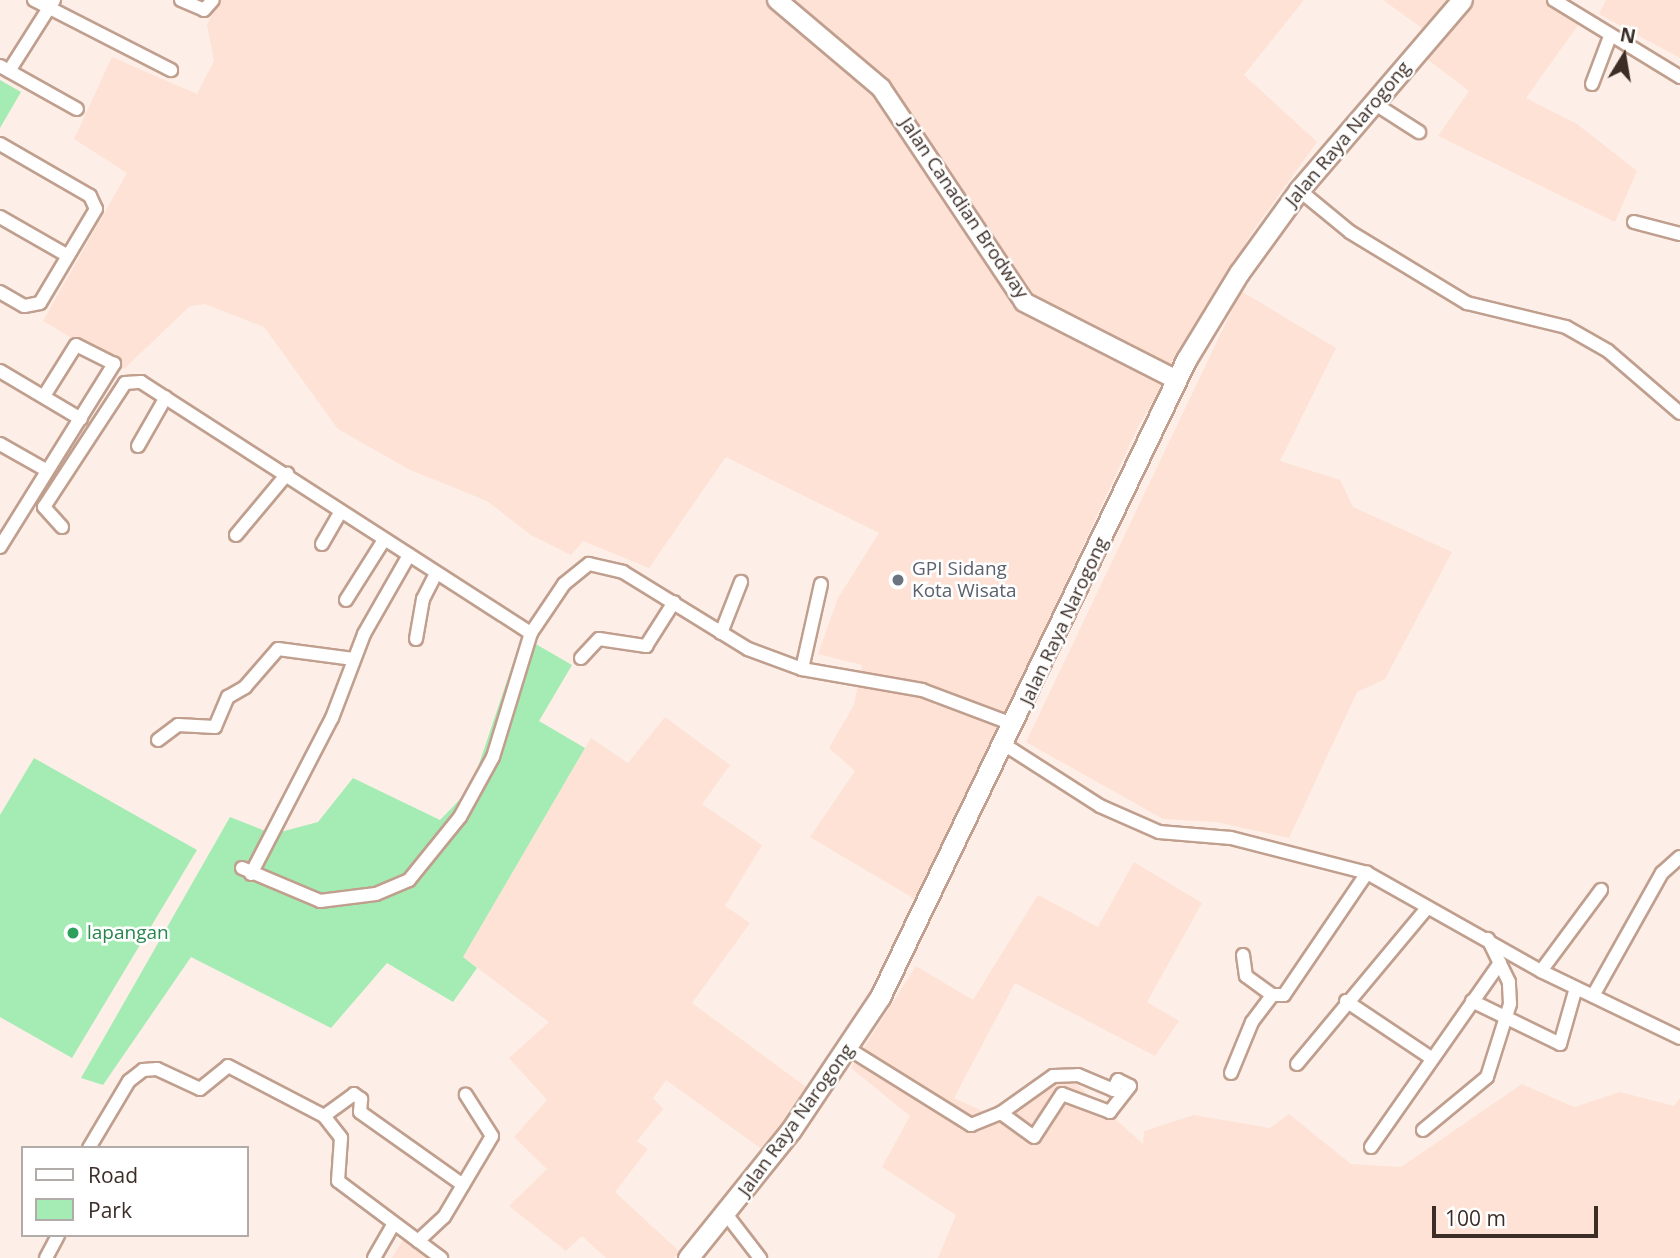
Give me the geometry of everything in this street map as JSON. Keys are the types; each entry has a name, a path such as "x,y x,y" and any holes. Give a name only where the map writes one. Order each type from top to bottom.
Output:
{"main road":[{"name":"Jalan Raya Narogong","path":"688,1258 726,1214 849,1049 1015,725 1177,380 1238,273 1299,190 1462,0"}],"street":[{"path":"34,0 51,4 171,70"},
{"path":"181,0 204,10 213,0"},
{"name":"Jalan Canadian Brodway","path":"777,0 881,88 1024,302 1177,380"},
{"path":"1554,0 1609,39 1680,77"},
{"path":"51,4 4,69 77,108"},
{"path":"1592,84 1609,39"},
{"path":"1372,102 1419,132"},
{"path":"0,144 95,202 68,256 35,307 0,292"},
{"path":"1299,190 1350,232 1467,303 1566,327 1608,351 1680,413"},
{"path":"0,217 68,256"},
{"path":"1634,222 1680,234"},
{"path":"0,547 6,524 81,419 112,370 111,360 76,345 44,396"},
{"path":"0,371 81,419"},
{"path":"62,527 44,507 125,383 141,382 287,474 340,513 531,633"},
{"path":"138,446 166,397"},
{"path":"0,444 46,470"},
{"path":"236,535 287,474"},
{"path":"322,544 340,513"},
{"path":"346,600 384,540"},
{"path":"409,555 353,659 332,718 247,871 320,901 376,894 409,880 460,817 493,757 531,633 564,584 589,564 623,572 721,634 802,669 922,690 1015,725"},
{"path":"416,639 423,599 436,573"},
{"path":"721,634 741,582"},
{"path":"802,669 821,584"},
{"path":"581,659 599,639 646,646 674,602"},
{"path":"158,740 178,725 215,727 228,697 245,687 278,649 353,659"},
{"path":"1005,745 1100,806 1159,832 1231,838 1367,873 1541,971 1594,994 1680,1038"},
{"path":"1594,994 1662,873 1680,857"},
{"path":"1243,955 1246,976 1272,995 1287,993 1367,873"},
{"path":"1541,971 1601,890"},
{"path":"1297,1064 1346,1001 1427,908"},
{"path":"1423,1130 1483,1084 1506,1020 1508,982 1488,939"},
{"path":"1371,1147 1500,963"},
{"path":"1472,1001 1506,1020 1560,1044 1576,988"},
{"path":"1231,1073 1252,1022 1272,995"},
{"path":"1346,1001 1431,1058"},
{"path":"849,1049 971,1125 1001,1113 1053,1076 1078,1075 1113,1090 1119,1080 1130,1088 1110,1112 1062,1094 1034,1137 1001,1113"},
{"path":"90,1146 129,1081 143,1070 157,1069 200,1089 228,1066 324,1116 341,1138 338,1181 393,1225 441,1258"},
{"path":"324,1116 354,1094 361,1100 360,1112 463,1185"},
{"path":"417,1258 423,1244 444,1217 493,1131 466,1095"},
{"path":"726,1214 760,1258"},
{"path":"374,1258 393,1225"},
{"path":"46,1258 57,1237"}],"shaded area":[{"path":"219,0 1304,0 1244,75 1317,142 1253,231 1139,425 918,901 810,837 855,771 829,748 854,705 862,665 818,654 838,598 879,533 726,457 649,568 583,541 571,555 531,535 487,501 408,469 338,429 264,327 205,304 190,306 124,369 43,321 127,173 74,139 112,57 197,94 214,61 207,25"},
{"path":"1383,0 1553,0 1581,21 1526,98 1577,124 1637,171 1615,222 1438,136 1469,91 1427,59 1441,42"},
{"path":"1606,0 1680,0 1680,58 1599,14"},
{"path":"1241,291 1336,348 1280,461 1340,480 1353,507 1452,552 1385,679 1357,692 1289,838 1216,822 1163,819 1026,742"},
{"path":"665,717 730,765 702,804 762,845 725,906 750,923 692,1003 806,1087 763,1150 666,1080 653,1098 663,1109 637,1141 648,1149 615,1192 680,1252 674,1258 606,1258 582,1236 566,1251 509,1206 547,1169 514,1137 547,1100 509,1058 549,1022 463,957 591,738 628,763"},
{"path":"1134,862 1202,903 1147,1002 1179,1021 1155,1056 1015,983 954,1098 1002,1120 1062,1071 1143,1144 1144,1131 1194,1115 1270,1128 1289,1114 1351,1164 1401,1167 1522,1084 1574,1107 1620,1092 1674,1106 1680,1098 1680,1258 938,1258 956,1215 882,1167 910,1116 851,1068 916,966 973,1000 1038,895 1098,927"},
{"path":"404,1238 428,1244 445,1258 392,1258"}],"green space":[{"path":"0,80 21,92 0,128"},
{"path":"522,636 572,665 539,721 585,748 463,957 477,968 453,1002 387,963 331,1028 191,957 103,1085 81,1078 230,817 273,834 318,822 353,778 440,820 471,788"},
{"name":"lapangan","path":"34,758 197,850 72,1058 0,1017 0,815"}],"place":[{"name":"GPI Sidang Kota Wisata","path":"898,580"},
{"name":"lapangan","path":"73,933"}]}
